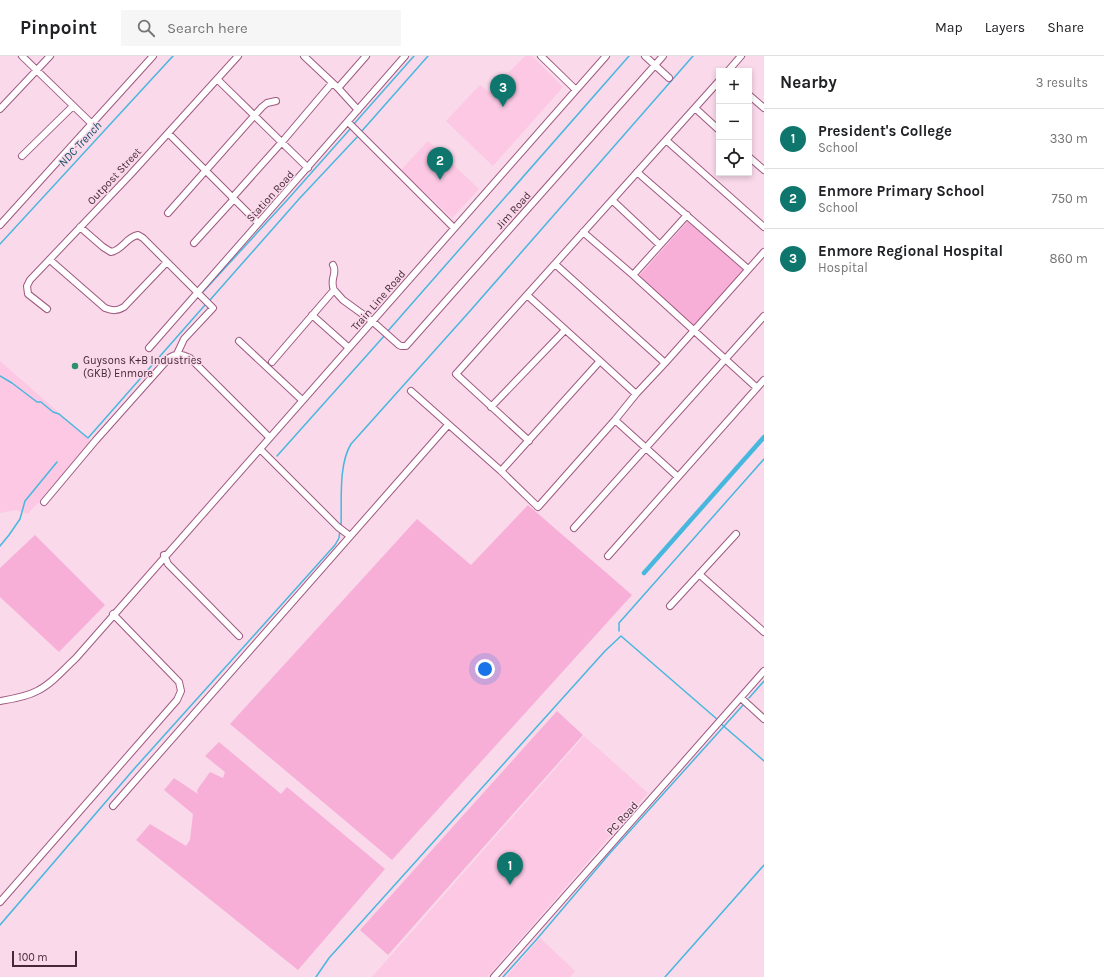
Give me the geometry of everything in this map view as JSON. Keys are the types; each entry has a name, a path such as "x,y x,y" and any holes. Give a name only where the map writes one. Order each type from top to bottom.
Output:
{"street":[{"path":"22,56 92,124"},
{"path":"0,109 50,56"},
{"path":"0,225 153,56"},
{"name":"Outpost Street","path":"47,309 28,294 26,286 30,280 168,134 238,56"},
{"path":"304,56 338,88 358,110"},
{"path":"338,88 366,56"},
{"name":"Station Road","path":"149,348 405,56"},
{"path":"541,56 576,90"},
{"name":"Train Line Road","path":"0,701 22,697 38,691 76,658 164,555 260,449 606,56"},
{"path":"645,56 669,78"},
{"name":"Jim Road","path":"334,290 343,300 388,336 401,346 406,346 663,56"},
{"path":"731,68 741,56"},
{"path":"217,79 308,168"},
{"path":"194,243 332,83"},
{"path":"528,441 456,374 716,84"},
{"path":"752,98 764,108"},
{"path":"168,213 255,115 267,103 276,101"},
{"path":"22,156 72,106"},
{"path":"695,108 716,127"},
{"path":"348,122 454,228"},
{"path":"168,134 258,223"},
{"path":"666,140 764,227"},
{"path":"752,160 764,170"},
{"path":"637,172 748,269"},
{"path":"612,200 660,244"},
{"path":"633,275 687,215"},
{"path":"80,227 111,252 116,251 132,237 138,235 143,238 166,263 214,308 184,339 177,354"},
{"path":"583,232 633,275 757,388"},
{"path":"411,391 501,471 538,507 636,394 764,252"},
{"path":"50,260 105,308 118,311 124,307 166,263"},
{"path":"555,264 665,363"},
{"path":"272,362 334,290 331,285 334,271 333,265"},
{"path":"527,295 636,394"},
{"path":"312,315 349,348"},
{"path":"574,528 764,316"},
{"path":"491,407 565,330"},
{"path":"239,341 302,400"},
{"path":"44,502 96,440 169,358 177,354 190,358 269,438"},
{"path":"501,471 600,360"},
{"path":"608,556 764,380"},
{"path":"615,420 678,477"},
{"path":"113,806 448,425"},
{"path":"260,449 338,527 350,536"},
{"path":"670,606 736,534"},
{"path":"164,555 168,564 239,636"},
{"path":"699,574 764,632"},
{"path":"0,902 177,700 181,691 179,682 113,614"},
{"name":"PC Road","path":"494,977 764,671"},
{"path":"741,698 764,719"}],"shaded area":[{"path":"525,56 532,56 563,87 493,166 446,121 480,85 489,92"},
{"path":"428,141 479,189 452,218 401,170"},
{"path":"688,221 743,270 692,328 636,279"},
{"path":"0,361 91,441 28,514 16,510 0,513"},
{"path":"528,505 632,595 392,860 230,724 417,519 471,565"},
{"path":"35,535 105,605 59,652 0,597 0,568"},
{"path":"557,711 583,735 388,955 360,930"},
{"path":"584,736 648,793 487,977 372,977"},
{"path":"219,742 281,794 287,787 385,869 298,970 136,840 150,824 186,846 190,840 193,814 164,790 174,778 198,794 197,790 210,772 223,778 225,772 205,756"},
{"path":"540,938 575,971 570,977 506,977"}],"waterway":[{"name":"NDC Trench","path":"0,244 173,56"},
{"path":"353,125 414,56"},
{"path":"361,132 428,56"},
{"path":"387,332 629,56"},
{"path":"341,527 342,473 344,462 351,444 470,311 693,56"},
{"path":"202,293 351,128"},
{"path":"210,300 299,199 359,135"},
{"path":"0,376 37,402 41,402 53,412 59,414 88,438 205,305"},
{"path":"277,456 385,335"},
{"path":"644,573 764,437"},
{"path":"619,631 619,623 764,459"},
{"path":"0,546 20,519 25,501 57,462"},
{"path":"0,925 134,769 335,545 339,538 340,530"},
{"path":"316,977 329,958 605,651 621,636 718,720"},
{"path":"749,698 764,681"},
{"path":"503,977 610,853 744,704"},
{"path":"720,723 764,761"},
{"path":"665,977 764,865"}],"place":[{"name":"Enmore Regional Hospital","path":"503,107"},
{"name":"Enmore Primary School","path":"440,180"},
{"name":"Guysons K+B Industries (GKB) Enmore","path":"75,366"},
{"name":"President's College","path":"510,885"}]}
